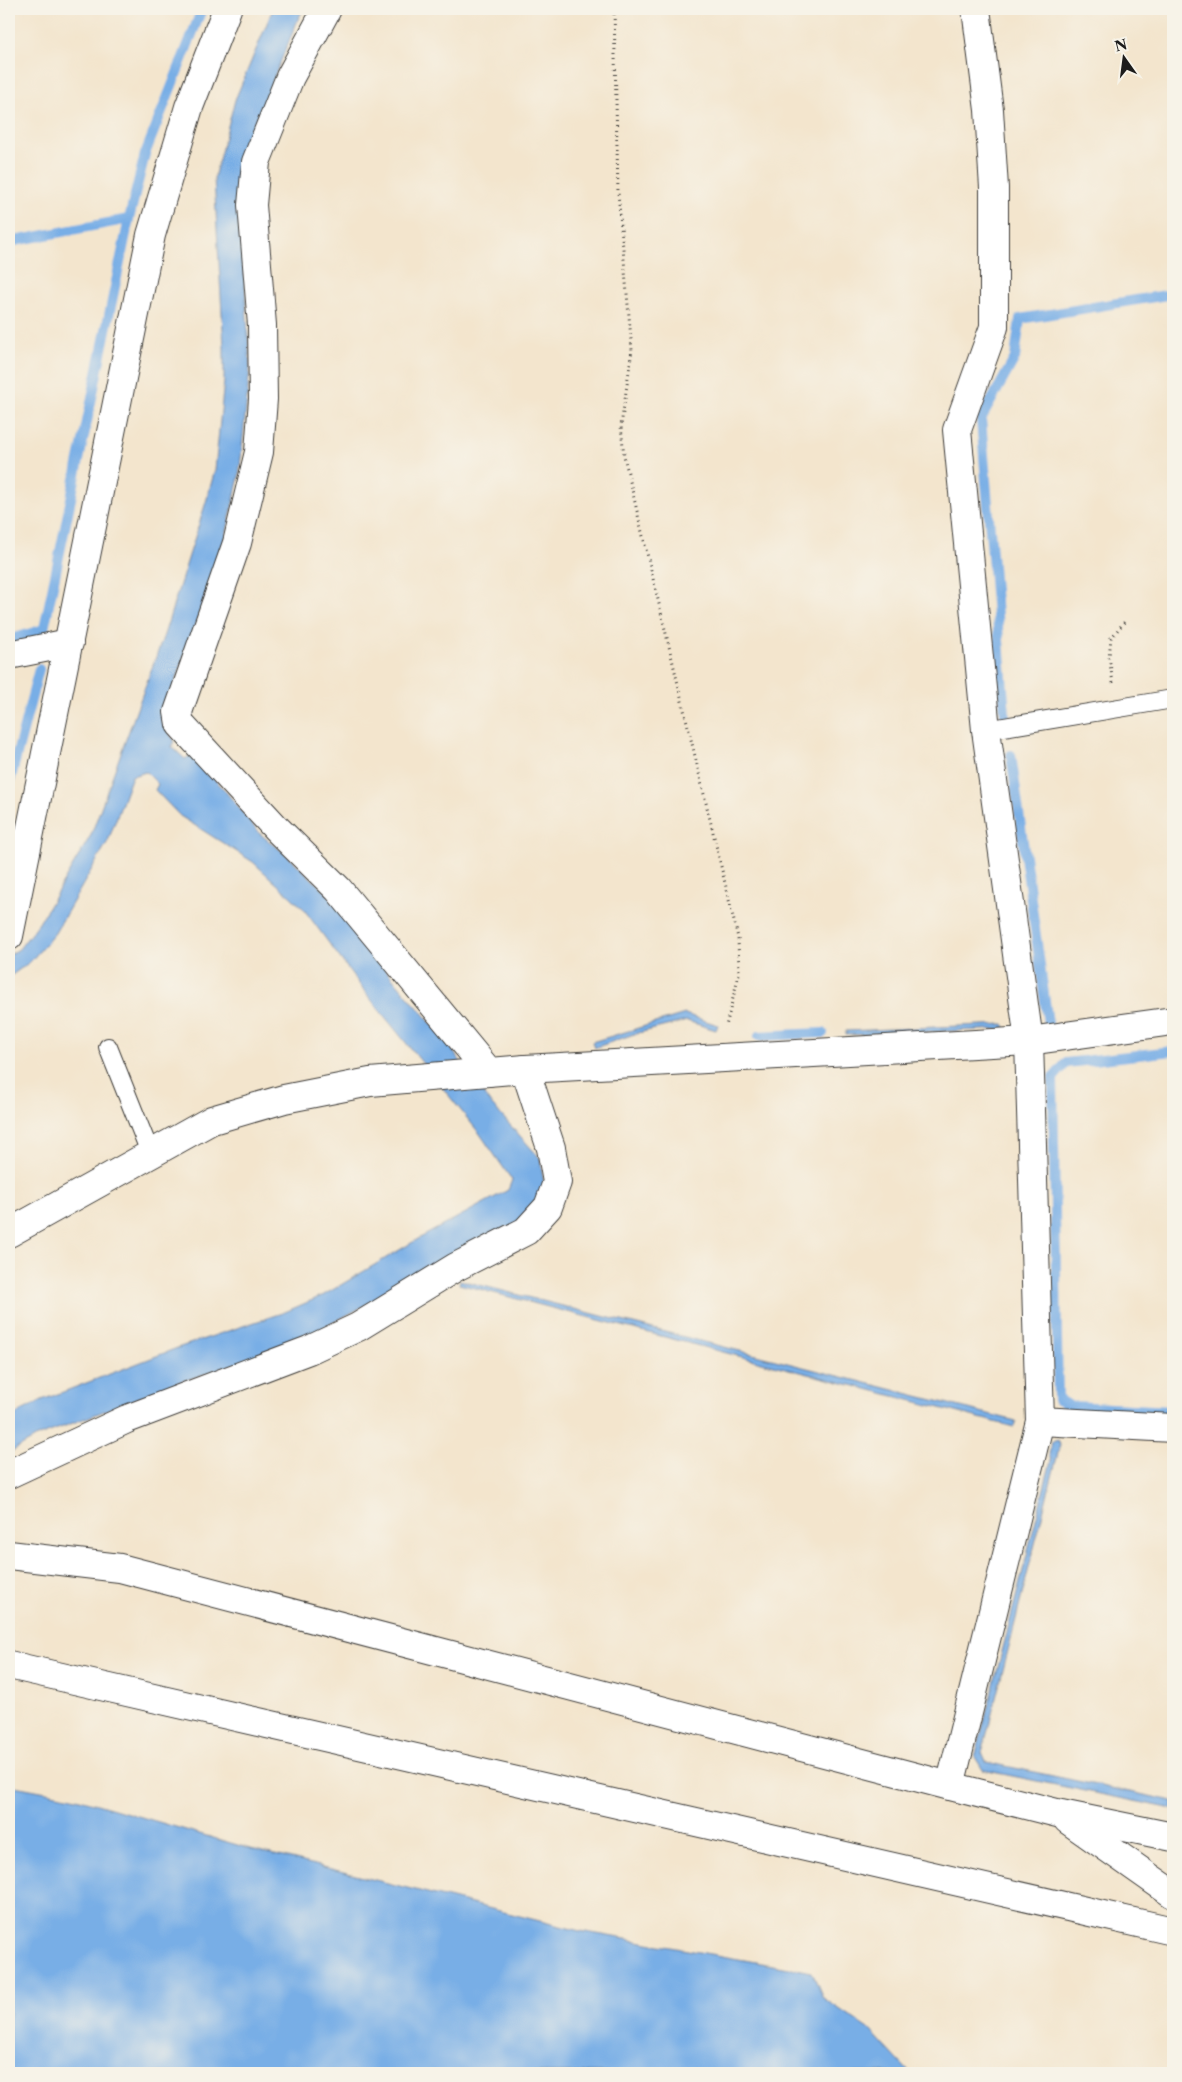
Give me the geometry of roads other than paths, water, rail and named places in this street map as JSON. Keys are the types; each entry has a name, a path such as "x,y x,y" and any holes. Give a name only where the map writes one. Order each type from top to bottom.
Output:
{"street":[{"path":"9,936 151,235 189,107 227,9"},
{"path":"327,9 290,77 256,162 252,205 262,325 263,399 259,452 237,543 178,712 180,724 276,828 338,889 489,1072"},
{"path":"950,1786 1040,1421 1029,1041 986,730 957,430 994,327 994,188 989,110 976,9"},
{"path":"9,656 69,643"},
{"path":"9,1233 212,1120 284,1099 370,1082 525,1069 1029,1041 1173,1021"},
{"path":"9,1474 126,1419 317,1346 358,1327 456,1267 526,1231 548,1207 557,1182 551,1148 525,1069"},
{"path":"1040,1421 1173,1428"},
{"path":"9,1555 120,1568 950,1786 1061,1814 1173,1837"},
{"path":"9,1665 1173,1931"},
{"path":"1061,1814 1173,1894"}],"lane":[{"path":"986,730 1173,700"},
{"path":"108,1048 151,1155"}],"water":[{"path":"273,9 304,9 249,138 242,168 244,268 250,368 239,477 225,540 164,714 166,728 174,740 172,747 185,759 191,755 222,787 259,833 289,857 330,896 390,975 442,1036 492,1105 540,1158 545,1191 516,1224 310,1335 266,1354 180,1382 39,1436 9,1453 9,1418 42,1400 180,1347 285,1312 324,1295 418,1239 508,1190 512,1180 480,1134 368,996 303,908 253,862 180,816 155,790 158,784 146,772 132,776 108,841 55,933 30,962 9,977 9,955 19,949 39,923 91,835 164,635 215,470 224,381 224,347 214,178 235,100"},
{"path":"685,1014 718,1025 716,1030 687,1021 634,1034 594,1048 592,1042"},
{"path":"1004,1024 1005,1029 846,1035 846,1031"},
{"path":"460,1280 1016,1421 1014,1427 459,1284"},
{"path":"1058,1440 1060,1445 982,1753 986,1762 1173,1801 1173,1809 983,1770 975,1757 1051,1461 1049,1454 1052,1442"},
{"path":"9,1785 73,1797 251,1849 580,1931 812,1972 823,1998 869,2029 910,2073 9,2073"}],"waterway":[{"path":"9,640 44,629 129,219 145,154 202,9"},
{"path":"9,242 129,219"},
{"path":"1005,714 981,419 1015,358 1020,319 1173,294"},
{"path":"9,785 39,669"},
{"path":"1011,755 1048,1023"},
{"path":"759,1036 823,1033"},
{"path":"1173,1051 1066,1063 1053,1078 1058,1400 1070,1406 1173,1411"}]}
